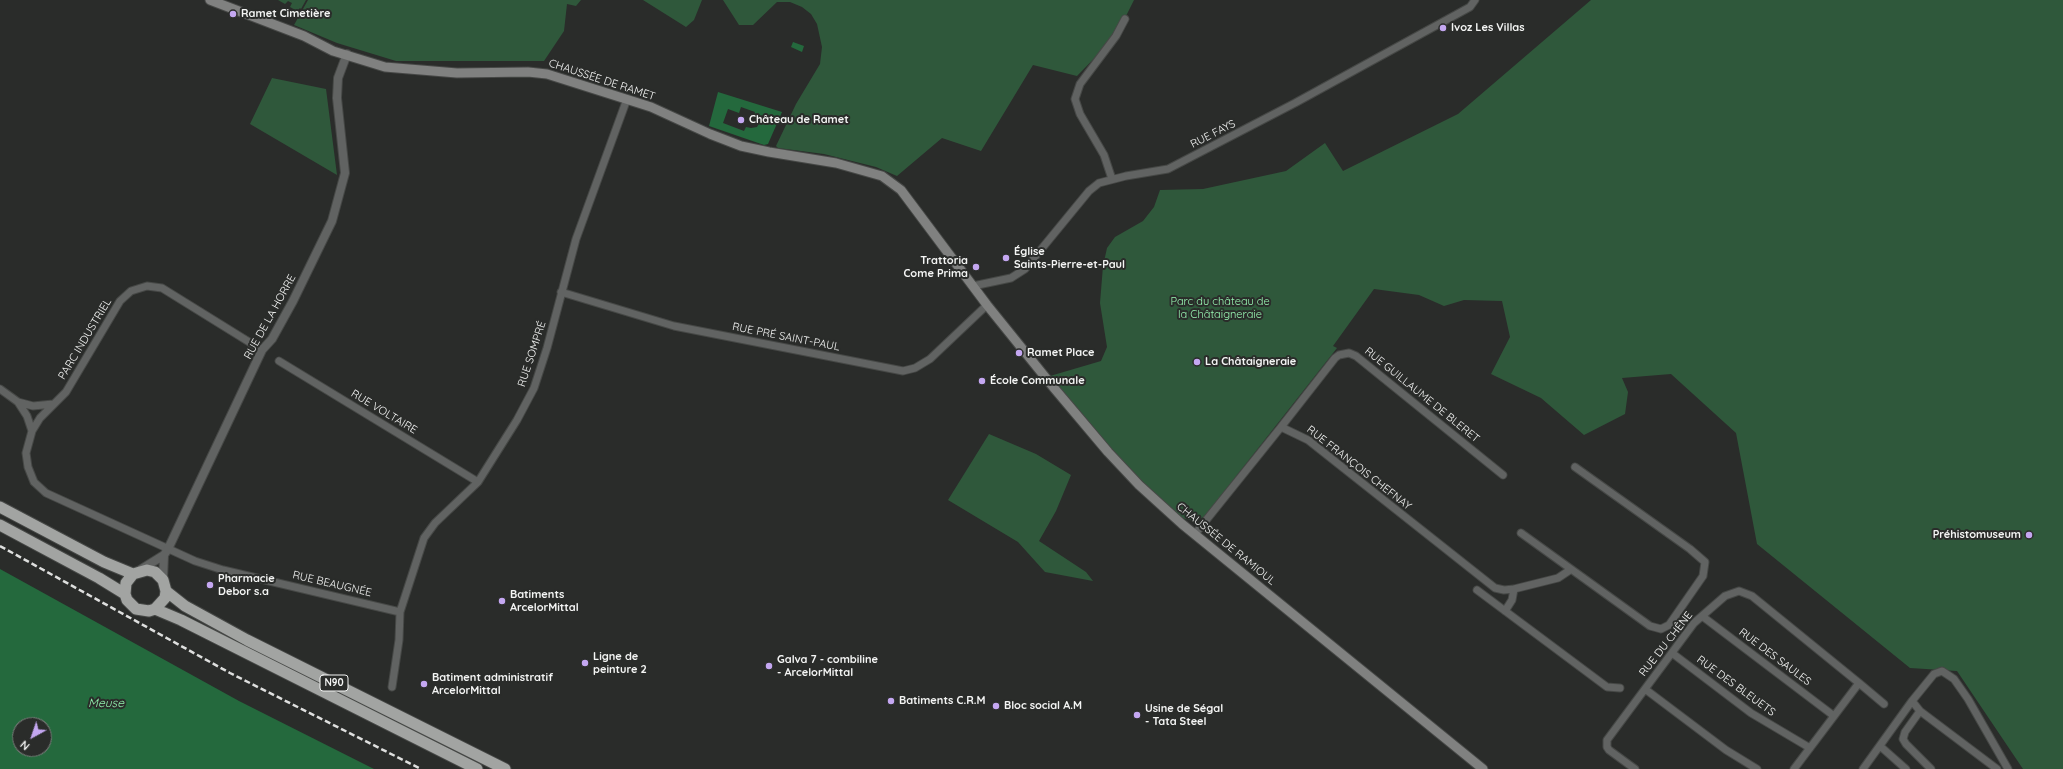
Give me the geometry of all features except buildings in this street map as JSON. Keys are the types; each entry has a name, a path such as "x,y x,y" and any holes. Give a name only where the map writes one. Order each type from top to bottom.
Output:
{"highway":[{"path":"0,507 104,562 137,572 155,572 163,580 166,591 161,604 155,609 149,611 136,609 127,600 125,594 126,583 137,572"},
{"path":"0,524 99,578 125,594"},
{"name":"N90","path":"166,591 185,606 247,640 505,769"},
{"name":"N90","path":"155,609 477,769"}],"main road":[{"name":"CHAUSSÉE DE RAMET","path":"210,0 304,36 333,51 347,54 373,64 397,69 457,73 541,73 651,107 710,134 741,146 836,163 882,176 901,190 973,286"},
{"path":"973,286 987,305"},
{"name":"CHAUSSÉE DE RAMIOUL","path":"987,305 1108,452 1161,506 1483,769"}],"street":[{"name":"RUE FAYS","path":"973,286 1011,278 1025,269 1089,191 1099,183 1112,179 1168,169 1294,103 1470,7 1475,0"},
{"path":"1112,179 1104,155 1080,114 1076,99 1080,84 1116,36 1125,19"},
{"name":"RUE DE LA HORRE","path":"166,552 262,350 272,339 293,301 332,221 345,173 337,89 338,78 347,54"},
{"name":"RUE SOMPRÉ","path":"392,687 399,640 400,612 424,538 435,523 478,482 517,420 534,388 547,348 576,239 627,99"},
{"name":"PARC INDUSTRIEL","path":"166,552 46,494 34,482 28,467 26,453 32,431 40,418 66,392 120,301 131,291 147,286 162,288 262,350"},
{"name":"RUE PRÉ SAINT-PAUL","path":"561,292 674,326 903,371 915,368 930,359 987,305"},
{"name":"RUE GUILLAUME DE BLERET","path":"1281,427 1335,358 1339,355 1349,353 1356,356 1503,475"},
{"name":"RUE VOLTAIRE","path":"279,361 478,482"},
{"path":"0,389 18,402 33,406 54,404"},
{"path":"18,402 27,416 32,431"},
{"path":"1195,534 1281,427"},
{"name":"RUE FRANÇOIS CHEFNAY","path":"1281,427 1308,440 1490,586 1504,590 1514,589 1558,578 1570,570"},
{"path":"1521,533 1570,570 1650,626 1661,628 1669,625 1701,580 1706,569 1703,559 1575,467"},
{"path":"137,572 166,552"},
{"path":"163,580 166,552"},
{"name":"RUE BEAUGNÉE","path":"166,552 223,570 400,612"},
{"path":"1505,611 1512,600 1514,589"},
{"path":"1478,590 1606,687 1620,688"},
{"name":"RUE DU CHÊNE","path":"1635,769 1609,750 1607,747 1607,740 1694,623 1725,596 1739,591 1746,592 1884,704"},
{"name":"RUE DES SAULES","path":"1702,616 1834,716"},
{"name":"RUE DES BLEUETS","path":"1672,653 1751,713 1810,748"},
{"path":"1863,769 1912,701 1934,674 1942,671 1954,679 1968,699 2008,769"},
{"path":"1794,769 1859,683"},
{"path":"1645,689 1726,750 1757,769"},
{"path":"1912,701 1920,711 1997,769"},
{"path":"1920,711 1905,732 1903,739 1906,744 1931,769"},
{"path":"1880,746 1906,769"}],"green space":[{"path":"278,0 306,0 301,9 300,8 297,11 290,7 292,3 288,1 285,4"},
{"path":"308,0 581,0 576,6 567,4 564,31 544,61 396,61 337,43 294,25"},
{"path":"643,0 702,0 694,20 686,27"},
{"path":"723,0 1134,0 1116,36 1077,76 1033,65 981,151 942,138 897,176 876,167 824,154 778,148 776,146 796,104 820,64 822,47 817,24 811,14 802,7 790,2 777,2 753,25 739,25"},
{"name":"Parc du château de la Châtaigneraie","path":"1591,0 2063,0 2063,769 2023,769 1957,671 1910,668 1757,544 1736,433 1671,374 1622,378 1628,392 1625,414 1584,435 1541,398 1491,374 1510,337 1502,301 1464,300 1444,306 1419,295 1374,289 1333,346 1337,348 1204,517 1193,521 1182,518 1133,474 1050,376 1101,361 1107,347 1100,303 1103,266 1107,248 1115,237 1143,221 1154,207 1160,190 1203,189 1286,171 1325,143 1343,171 1458,114"},
{"path":"272,78 326,89 337,175 250,124"},
{"path":"989,434 1036,454 1071,475 1056,511 1039,541 1086,572 1093,581 1045,572 1018,542 948,500"}],"water":[{"path":"793,42 804,46 802,52 791,47"},
{"path":"718,92 782,112 768,144 764,145 709,126","holes":["741,107 755,112 753,117 757,118 760,122 757,127 746,127 744,131 723,123 728,109 739,113"]},
{"name":"Meuse","path":"0,569 239,701 374,769 0,769"}],"railway":[{"path":"0,546 230,673 421,769"}],"place":[{"name":"Ramet Cimetière","path":"233,14"},
{"name":"Ivoz Les Villas","path":"1443,28"},
{"name":"Château de Ramet","path":"741,120"},
{"name":"Église Saints-Pierre-et-Paul","path":"1006,258"},
{"name":"Trattoria Come Prima","path":"976,267"},
{"name":"Ramet Place","path":"1019,353"},
{"name":"La Châtaigneraie","path":"1197,362"},
{"name":"École Communale","path":"982,381"},
{"name":"Préhistomuseum","path":"2029,535"},
{"name":"Pharmacie Debor s.a","path":"210,585"},
{"name":"Batiments ArcelorMittal","path":"502,601"},
{"name":"Ligne de peinture 2","path":"585,663"},
{"name":"Galva 7 - combiline - ArcelorMittal","path":"769,666"},
{"name":"Batiment administratif ArcelorMittal","path":"424,684"},
{"name":"Batiments C.R.M","path":"891,701"},
{"name":"Bloc social A.M","path":"996,706"},
{"name":"Usine de Ségal - Tata Steel","path":"1137,715"}]}
